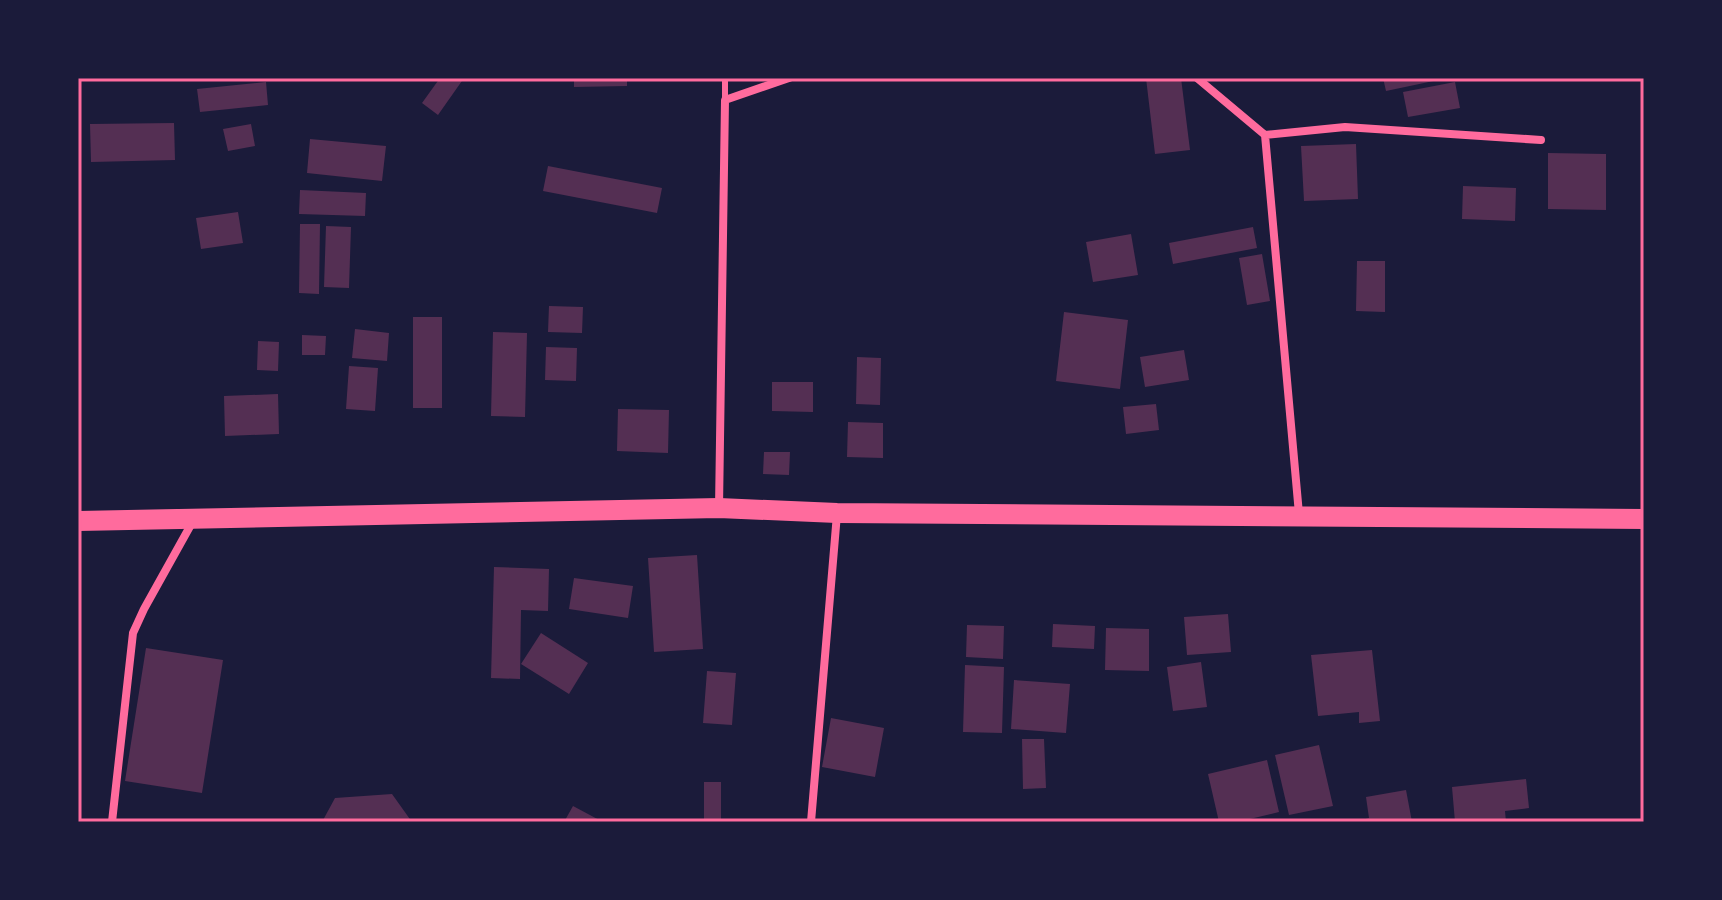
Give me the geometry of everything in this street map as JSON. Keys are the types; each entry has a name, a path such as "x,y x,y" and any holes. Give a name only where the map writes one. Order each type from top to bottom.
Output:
{"main road":[{"path":"78,521 719,508 837,513 1644,519"}],"street":[{"path":"719,508 725,100 789,78"},
{"path":"1197,78 1265,135 1299,515"},
{"path":"1265,135 1345,127 1541,140"},
{"path":"811,822 837,513"},
{"path":"112,822 133,633 193,520"}],"lane":[{"path":"725,78 725,100"}],"building":[{"path":"440,78 464,78 438,115 422,103"},
{"path":"574,78 627,78 627,86 574,87"},
{"path":"1146,78 1181,78 1190,150 1155,154"},
{"path":"1383,78 1442,78 1443,79 1386,91"},
{"path":"266,82 268,105 200,112 197,89"},
{"path":"1455,82 1460,108 1408,117 1403,92"},
{"path":"174,123 175,160 91,162 90,124"},
{"path":"251,124 255,146 228,151 223,129"},
{"path":"310,139 386,146 382,181 307,173"},
{"path":"1356,144 1358,199 1304,201 1301,146"},
{"path":"1548,153 1606,154 1606,210 1548,209"},
{"path":"548,166 662,188 657,213 543,191"},
{"path":"1463,186 1516,188 1515,221 1462,219"},
{"path":"300,190 366,193 365,216 299,214"},
{"path":"238,212 243,243 201,249 196,218"},
{"path":"300,224 320,224 319,294 299,293"},
{"path":"326,226 351,227 349,288 324,287"},
{"path":"1253,227 1257,248 1173,264 1169,243"},
{"path":"1131,234 1138,275 1093,282 1086,242"},
{"path":"1262,254 1270,301 1247,305 1239,258"},
{"path":"1357,261 1385,261 1385,312 1356,311"},
{"path":"549,306 583,307 582,333 548,332"},
{"path":"1064,312 1128,320 1120,389 1056,381"},
{"path":"413,317 442,317 442,408 413,408"},
{"path":"355,329 389,333 387,361 352,358"},
{"path":"493,332 527,333 525,417 491,416"},
{"path":"302,335 326,336 325,355 302,355"},
{"path":"258,341 279,342 278,371 257,370"},
{"path":"546,347 577,348 576,381 545,380"},
{"path":"1184,350 1189,380 1145,387 1140,357"},
{"path":"857,357 881,358 880,405 856,404"},
{"path":"349,366 378,368 375,411 346,409"},
{"path":"772,382 813,382 813,412 772,411"},
{"path":"278,394 279,434 225,436 224,396"},
{"path":"1156,404 1159,430 1126,434 1123,407"},
{"path":"618,409 669,410 668,453 617,451"},
{"path":"848,422 883,423 883,458 847,457"},
{"path":"764,452 790,452 789,475 763,474"},
{"path":"697,555 703,649 654,652 648,558"},
{"path":"494,567 549,569 548,611 521,610 520,679 491,678"},
{"path":"574,578 633,586 628,618 569,609"},
{"path":"1228,614 1231,652 1187,655 1184,617"},
{"path":"1053,624 1095,626 1094,649 1052,647"},
{"path":"967,625 1004,626 1003,659 966,657"},
{"path":"1106,628 1149,629 1149,671 1105,670"},
{"path":"541,633 588,663 569,694 521,664"},
{"path":"146,648 223,660 202,793 125,781"},
{"path":"1372,650 1380,721 1359,723 1359,712 1318,716 1311,655"},
{"path":"1201,662 1207,707 1173,711 1167,667"},
{"path":"965,665 1004,667 1002,733 963,732"},
{"path":"707,671 736,673 732,725 703,723"},
{"path":"1014,680 1070,684 1066,733 1011,729"},
{"path":"831,718 884,728 875,777 822,767"},
{"path":"1022,739 1044,739 1046,788 1023,789"},
{"path":"1319,745 1333,806 1289,815 1275,755"},
{"path":"1267,760 1279,812 1237,822 1219,822 1208,774"},
{"path":"1526,779 1529,808 1505,811 1506,822 1455,822 1452,787"},
{"path":"704,782 721,782 721,822 704,822"},
{"path":"1406,790 1412,822 1355,822 1369,818 1366,797"},
{"path":"392,794 412,822 322,822 335,798"},
{"path":"573,806 603,822 564,822"}]}
